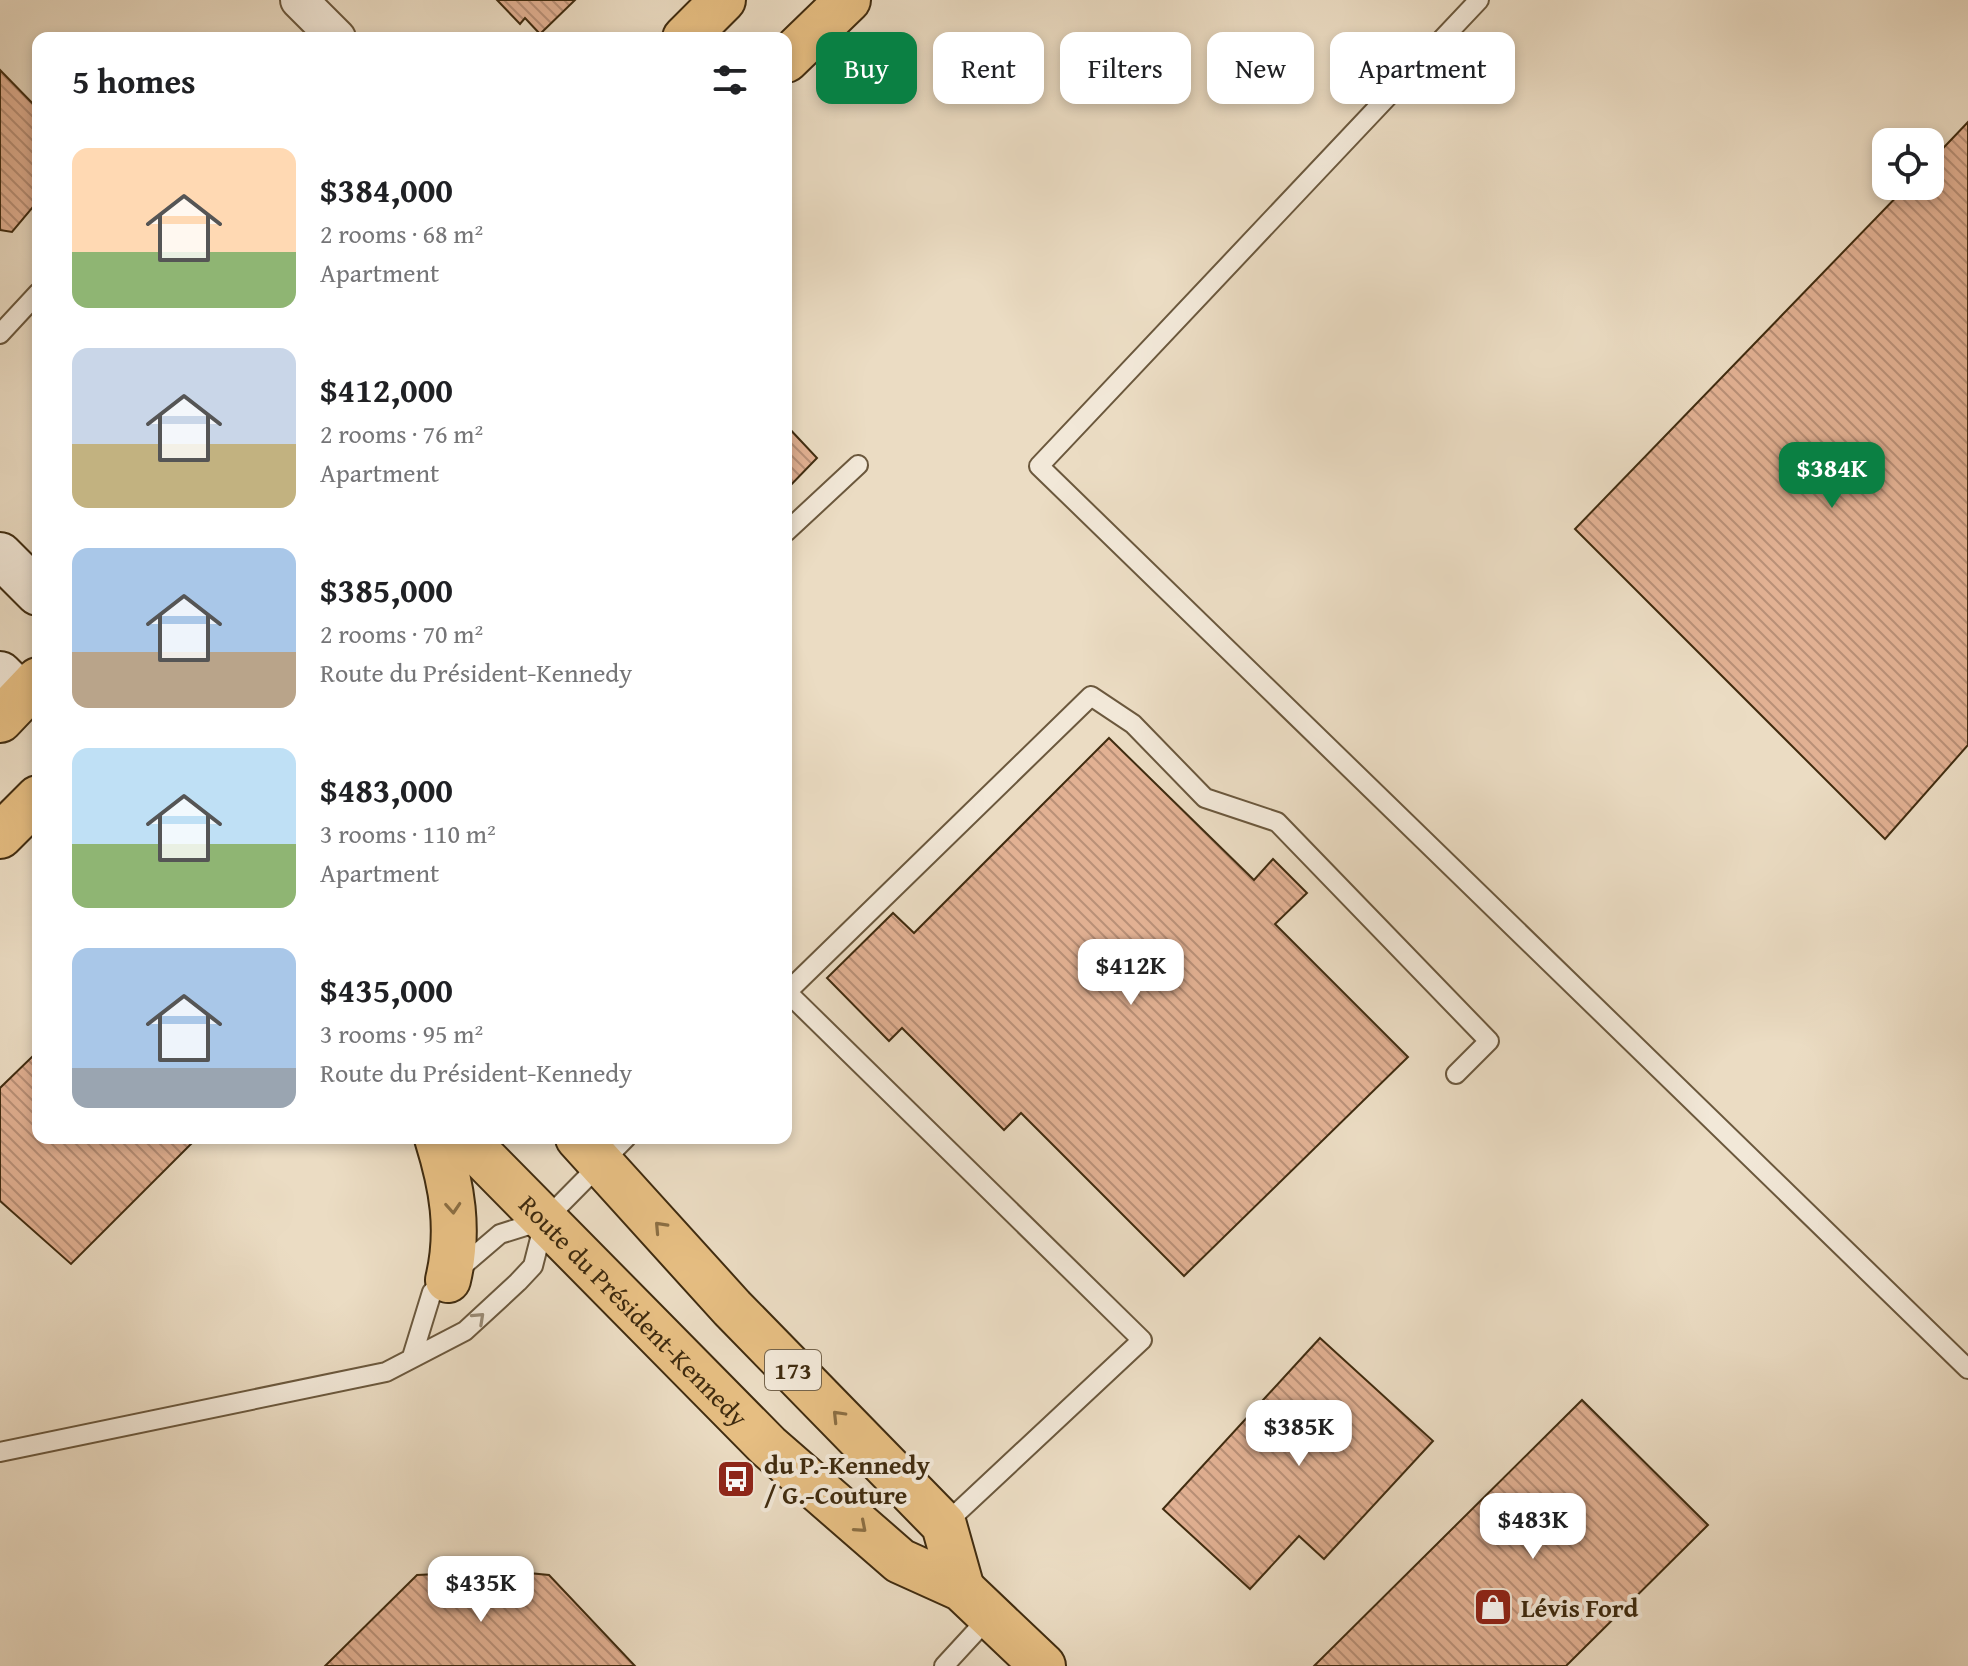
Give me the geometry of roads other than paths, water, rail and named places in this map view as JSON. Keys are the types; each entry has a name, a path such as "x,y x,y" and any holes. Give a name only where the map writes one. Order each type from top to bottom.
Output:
{"main road":[{"path":"691,32 723,0"},
{"path":"792,54 848,0"},
{"path":"0,836 32,804"},
{"path":"439,1144 452,1195 455,1239 448,1280"},
{"name":"Route du Président-Kennedy","path":"470,1144 768,1446 900,1561 976,1602 1043,1666"},
{"name":"173","path":"602,1146 732,1308 944,1525 976,1602"}],"street":[{"path":"299,0 331,32"},
{"path":"0,555 32,587"}],"lane":[{"path":"1479,0 1039,466 1968,1369"},
{"path":"0,334 32,299"},
{"path":"792,526 858,465"},
{"path":"792,988 1091,696 1133,724 1205,798 1277,822 1489,1041 1456,1074"},
{"path":"792,998 1142,1340 944,1525"},
{"path":"0,1452 386,1372 465,1331 518,1282 533,1266 545,1220 602,1146"},
{"path":"412,1357 432,1292 500,1234 545,1220"},
{"path":"944,1666 976,1602"}],"place":[{"name":"du P.-Kennedy / G.-Couture","path":"736,1479"},
{"name":"Lévis Ford","path":"1493,1607"}]}
